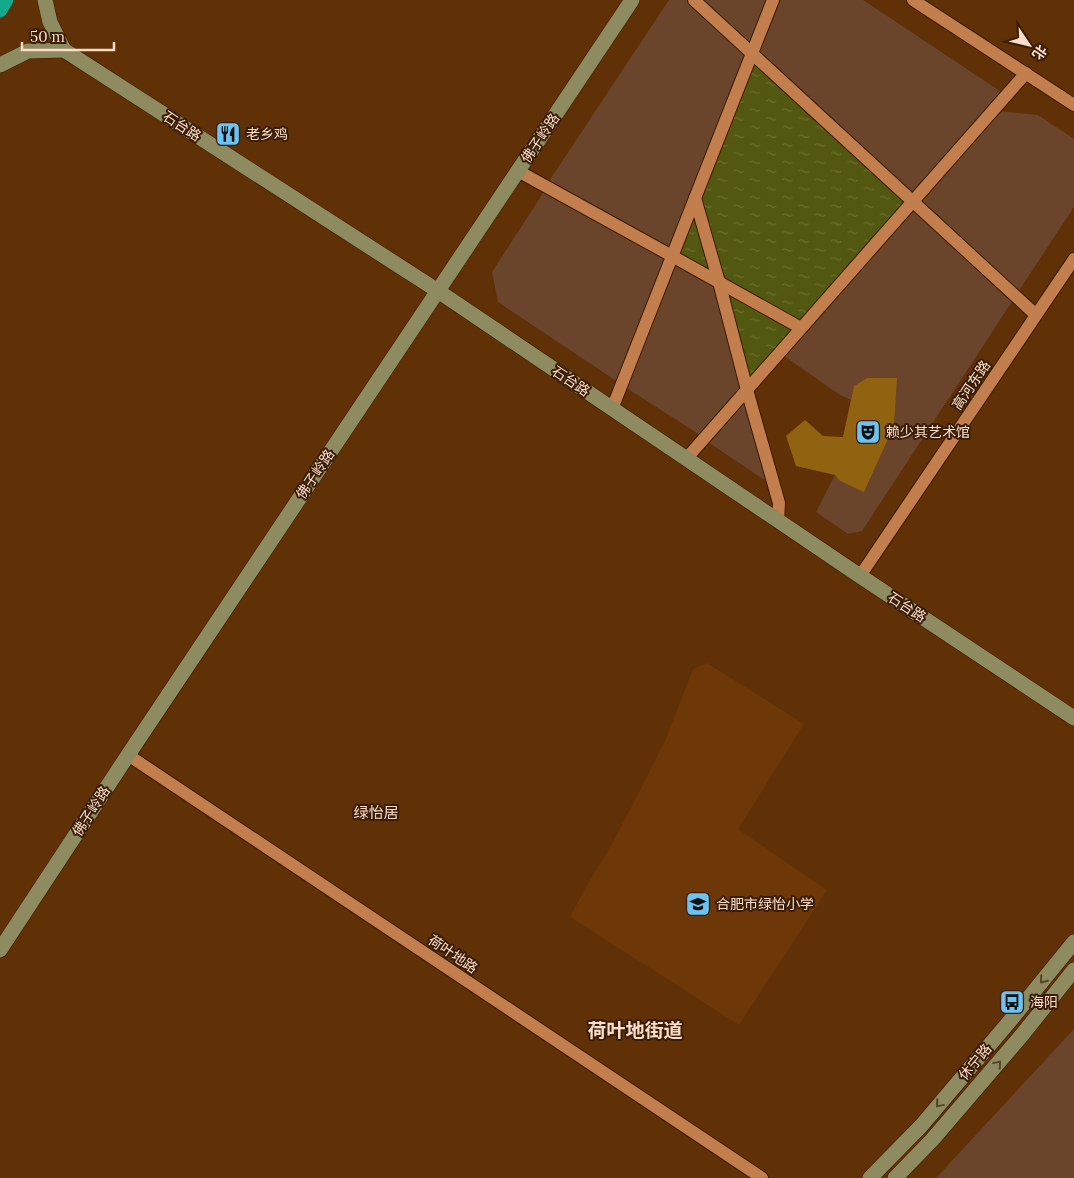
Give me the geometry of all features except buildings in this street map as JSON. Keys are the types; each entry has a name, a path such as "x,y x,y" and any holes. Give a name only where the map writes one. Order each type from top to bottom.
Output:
{"highway":[{"path":"0,10 6,0"}],"street":[{"path":"0,65 28,51 64,50 50,22 45,0"},
{"name":"佛子岭路","path":"0,950 632,0"},
{"path":"694,0 1036,315"},
{"path":"612,409 774,0"},
{"path":"914,0 1074,105"},
{"name":"石台路","path":"64,50 438,291 1074,718"},
{"path":"686,459 1026,73"},
{"path":"518,171 801,328"},
{"path":"695,198 779,503 778,521"},
{"name":"高河东路","path":"860,576 1074,259"},
{"name":"荷叶地路","path":"128,755 762,1178"},
{"name":"休宁路","path":"870,1178 921,1126 1074,942"},
{"name":"休宁路","path":"895,1178 932,1140 1022,1035 1074,970"}],"shaded area":[{"path":"669,0 688,0 748,55 671,249 549,181"},
{"path":"701,0 770,0 751,46"},
{"path":"781,0 863,0 1003,93 912,193 759,53"},
{"path":"999,111 1038,115 1074,139 1074,207 1018,292 920,200"},
{"path":"545,190 667,258 618,382 498,302 492,272"},
{"path":"913,209 1013,300 862,531 848,534 816,512 835,475 840,481 864,491 894,426 896,378 867,378 854,386 851,400 840,395 784,356"},
{"path":"675,263 717,287 744,387 700,435 625,387"},
{"path":"746,399 769,483 708,442"},
{"name":"合肥市绿怡小学","path":"707,663 804,724 738,829 827,890 739,1025 570,917 612,844 665,741 693,669"},
{"path":"1074,1029 1074,1178 936,1178"}],"water":[{"path":"754,62 906,201 800,322 678,253"},
{"path":"722,289 794,330 748,384"}],"place":[{"name":"老乡鸡","path":"228,134"},
{"name":"赖少其艺术馆","path":"868,432"},
{"name":"合肥市绿怡小学","path":"698,904"},
{"name":"海阳","path":"1012,1002"}],"district":[{"name":"绿怡居","path":"376,813"},
{"name":"荷叶地街道","path":"635,1030"}]}
